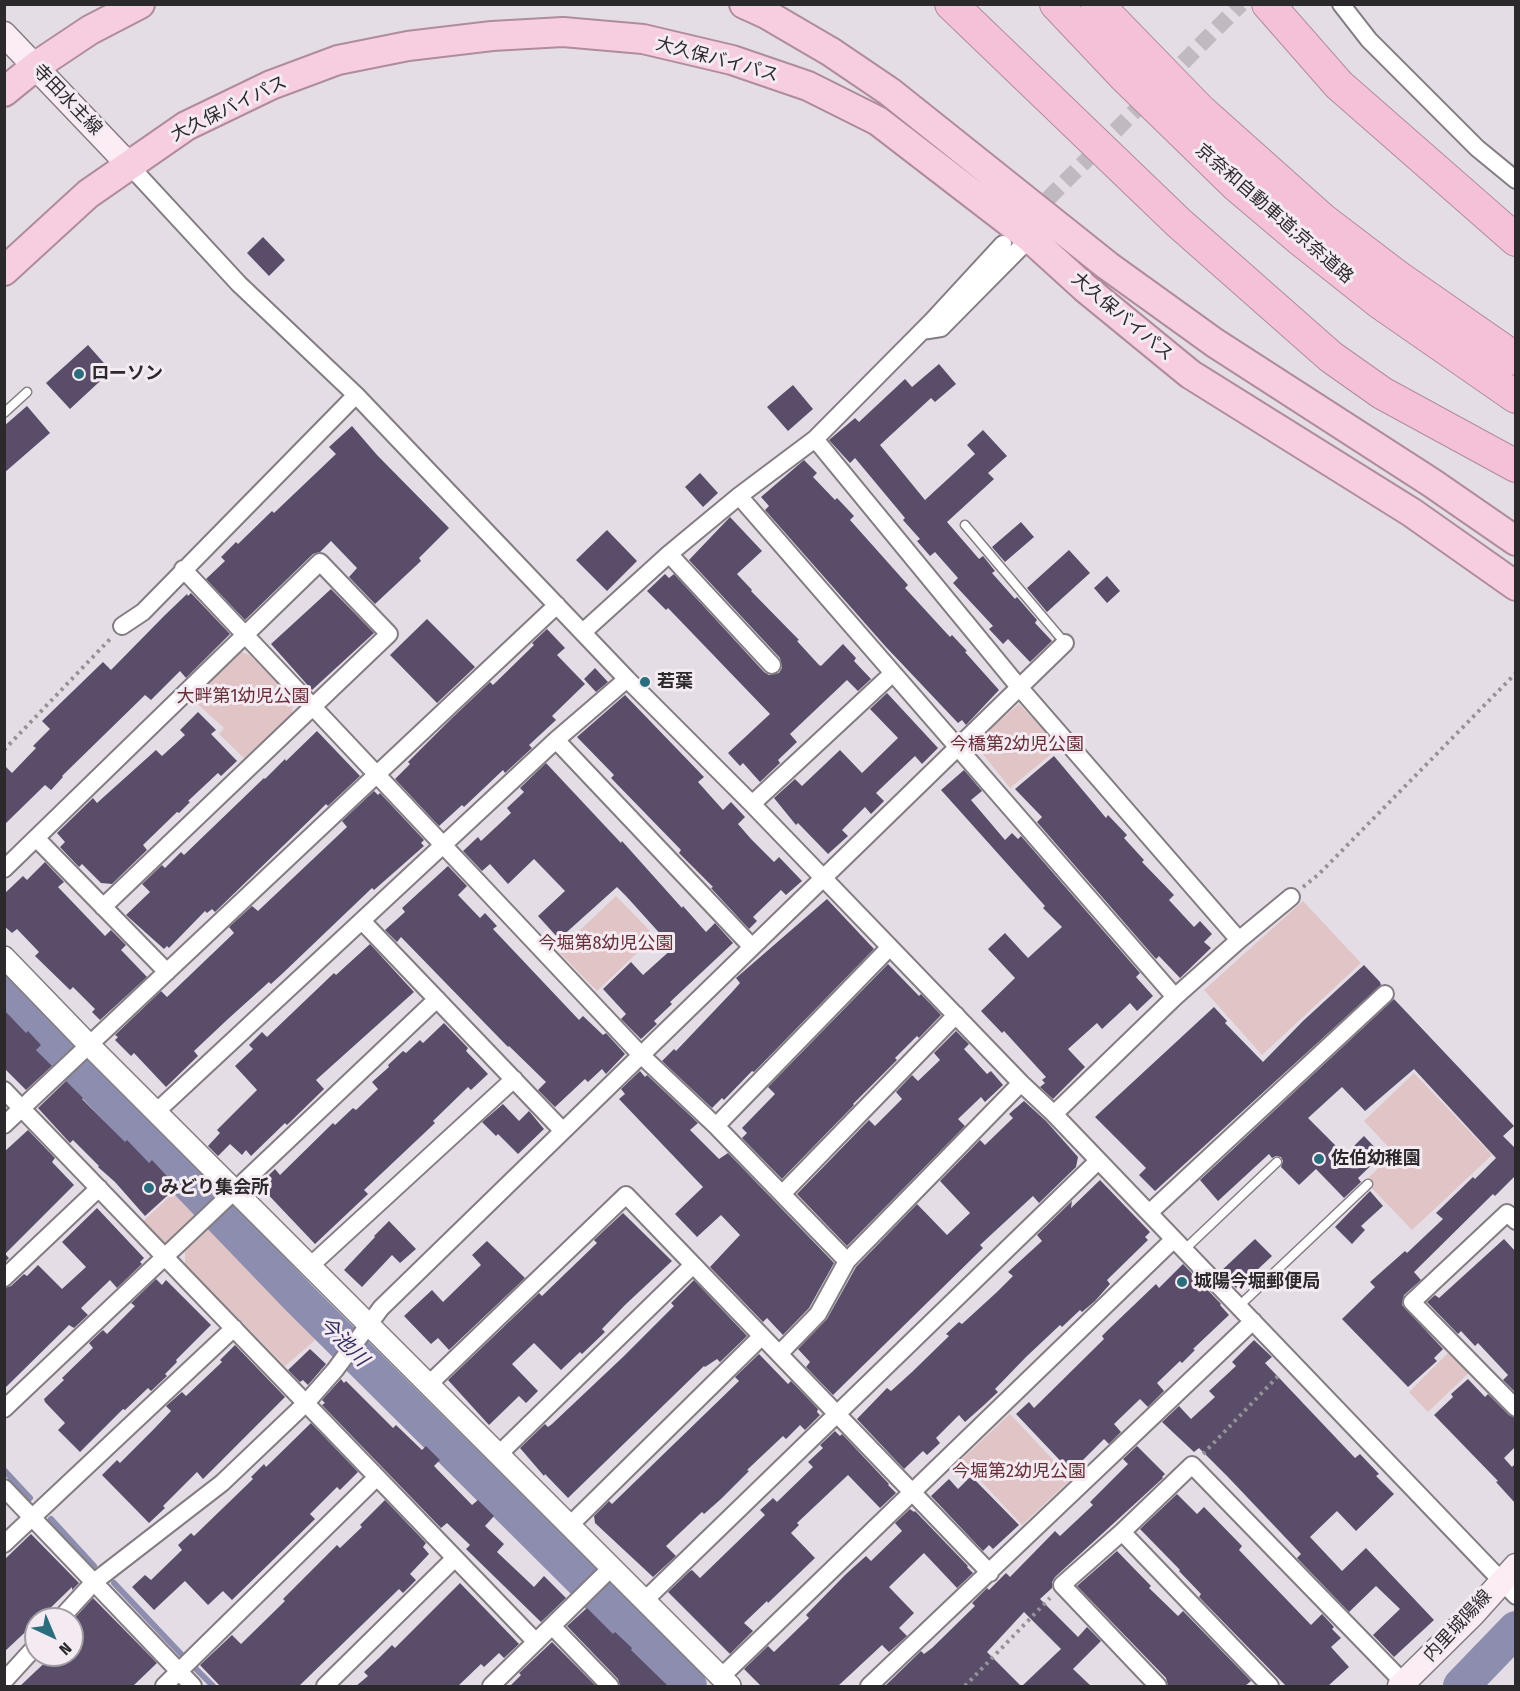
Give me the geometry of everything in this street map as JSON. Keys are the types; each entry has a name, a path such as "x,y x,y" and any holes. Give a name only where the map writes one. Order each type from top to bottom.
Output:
{"highway":[{"path":"4,92 36,66 90,30 140,4"},
{"name":"大久保バイパス","path":"744,4 766,14 831,52 890,92 1108,266 1215,343 1432,483 1515,541"},
{"path":"951,4 1179,223 1331,357 1382,393 1515,466"},
{"name":"京奈和自動車道;京奈道路","path":"1056,4 1132,85 1237,186 1379,302 1515,397"},
{"name":"京奈和自動車道;京奈道路","path":"1097,4 1201,111 1322,219 1398,277 1515,359"},
{"path":"1268,4 1339,85 1515,240"},
{"name":"大久保バイパス","path":"4,271 88,194 186,126 271,86 338,60 408,46 492,36 575,33 643,39 732,60 808,86 878,121 1016,241 1084,288 1190,374 1411,512 1515,586"}],"main road":[{"name":"寺田水主線","path":"4,34 129,165"},
{"name":"内里城陽線","path":"1402,1685 1472,1615 1510,1583"}],"street":[{"path":"1341,4 1369,40 1477,148 1515,180"},
{"path":"129,165 239,284 356,395 627,679 752,804 1292,1362 1510,1583"},
{"path":"922,331 941,328 1016,241"},
{"path":"583,632 669,554 739,496 815,439 922,331 1016,241"},
{"path":"122,626 143,612 356,395"},
{"path":"815,439 1019,687 1239,940"},
{"path":"739,496 1175,997"},
{"path":"669,554 772,665"},
{"path":"4,869 320,562 389,634 103,907"},
{"path":"183,569 641,1055 716,1126 847,1261"},
{"path":"4,1125 557,605"},
{"path":"71,1607 93,1582 222,1483 306,1403 344,1359 381,1308 1065,643"},
{"path":"752,804 893,673"},
{"path":"156,1112 556,740 627,679"},
{"path":"556,740 752,947"},
{"path":"36,838 167,972"},
{"path":"1054,1114 1175,997 1291,897"},
{"path":"362,921 563,1131"},
{"path":"716,1126 890,947"},
{"path":"4,957 85,1049 156,1112 230,1195 309,1267 365,1331 428,1385 725,1682 912,1492 1179,1245"},
{"path":"1149,1214 1385,994"},
{"path":"4,1409 437,999"},
{"path":"782,1194 956,1015"},
{"path":"309,1267 514,1079"},
{"path":"779,1354 818,1314 847,1261 1021,1083"},
{"path":"4,1090 536,1642"},
{"path":"644,1601 1098,1161"},
{"path":"4,1278 99,1188"},
{"path":"428,1385 626,1195 990,1573"},
{"path":"1513,1213 1412,1302 1515,1408"},
{"path":"498,1455 693,1265"},
{"path":"869,1686 990,1573 1252,1320"},
{"path":"4,1544 234,1328"},
{"path":"569,1526 762,1336"},
{"path":"1158,1686 1062,1585 1192,1465 1402,1685"},
{"path":"164,1686 377,1477"},
{"path":"4,1488 193,1686"},
{"path":"1122,1532 1270,1686"},
{"path":"325,1686 455,1558"},
{"path":"491,1686 611,1568"},
{"path":"552,1626 610,1686"},
{"path":"4,1681 24,1659"}],"lane":[{"path":"4,413 27,392"},
{"path":"965,525 1065,643"},
{"path":"1179,1245 1277,1162"},
{"path":"1239,1306 1368,1184"}],"path":[{"path":"4,750 122,626"},
{"path":"1291,897 1318,874 1515,673"},
{"path":"1192,1465 1292,1362"},
{"path":"965,1686 1062,1585"}],"green space":[{"name":"大畔第1幼児公園","path":"238,651 250,655 293,699 292,714 244,758 219,734 224,728 191,698"},
{"name":"今橋第2幼児公園","path":"1019,704 1060,747 1010,788 974,743"},
{"name":"今堀第8幼児公園","path":"616,896 655,936 597,991 558,951"},
{"path":"1303,901 1361,963 1262,1055 1204,990"},
{"path":"1414,1073 1492,1155 1412,1230 1365,1181 1394,1153 1364,1121"},
{"path":"181,1186 203,1212 171,1243 158,1241 140,1224"},
{"path":"213,1225 221,1230 321,1335 285,1366 185,1264 185,1251"},
{"path":"1450,1351 1470,1372 1428,1412 1409,1392"},
{"name":"今堀第2幼児公園","path":"1010,1414 1071,1479 1022,1525 961,1460"}],"building":[{"path":"263,237 285,260 269,276 247,253"},
{"path":"88,345 111,371 70,409 46,383"},
{"path":"939,364 956,384 935,402 931,398 880,445 925,500 975,454 967,445 983,430 1007,456 988,473 994,479 947,522 979,559 983,556 995,571 992,573 1015,599 1017,597 1037,620 1035,623 1052,641 1030,662 1008,639 1003,644 989,629 993,626 953,583 958,578 935,552 930,556 917,541 920,539 903,520 905,518 855,458 850,463 829,440 855,418 859,422 905,379 912,387"},
{"path":"793,385 813,409 788,431 767,407"},
{"path":"27,406 50,433 4,473 4,426"},
{"path":"352,426 377,455 449,528 419,558 421,561 375,604 349,577 357,568 331,541 320,552 313,554 245,620 206,579 225,561 221,557 236,542 238,544 272,511 274,513 336,454 329,447"},
{"path":"804,460 817,473 813,477 854,516 850,520 908,585 905,588 950,637 952,635 967,651 965,652 999,690 966,725 962,720 958,723 886,647 765,510 769,506 761,497"},
{"path":"700,473 718,493 703,507 685,487"},
{"path":"730,517 762,551 737,574 751,591 799,640 797,641 819,665 821,666 843,644 856,658 854,661 871,679 858,691 847,680 790,734 797,742 760,782 743,763 740,766 728,753 770,714 668,608 666,610 647,591 665,574 669,578 674,574 764,672 769,675 779,673 782,668 780,658 689,560"},
{"path":"1021,522 1034,537 1005,562 992,547"},
{"path":"607,530 637,561 607,591 576,560"},
{"path":"1069,550 1090,573 1047,612 1027,588"},
{"path":"1107,576 1120,591 1107,603 1094,588"},
{"path":"331,589 374,633 312,690 271,644"},
{"path":"191,593 230,634 186,678 180,671 151,700 145,695 62,776 51,790 45,785 4,825 4,765 12,773 36,748 33,746 50,729 42,721 103,662 111,670 165,615 187,594 188,596"},
{"path":"427,619 475,667 437,703 390,655"},
{"path":"547,629 565,648 557,655 585,684 552,716 556,720 529,745 532,748 505,773 503,770 464,807 462,805 439,826 395,779 410,764 408,762 452,718 490,682 493,685"},
{"path":"595,668 608,682 596,692 584,679"},
{"path":"887,693 938,748 922,764 915,756 876,793 884,801 871,814 865,807 842,830 848,836 828,854 798,823 796,825 774,798 795,779 802,786 840,750 862,773 898,738 870,709"},
{"path":"625,695 704,777 698,782 723,810 731,802 745,817 738,824 751,839 774,862 779,857 802,881 786,895 781,890 753,917 757,921 749,929 711,888 713,887 679,853 681,850 611,778 614,775 577,737"},
{"path":"198,712 216,730 211,734 237,761 221,776 218,773 188,801 190,802 179,813 177,812 143,845 147,850 112,884 101,883 82,864 79,867 60,847 65,842 57,833 93,798 97,803 156,750 162,756 185,735 180,730"},
{"path":"317,731 360,776 328,806 326,804 215,912 212,909 207,913 205,911 169,948 167,946 164,949 126,915 150,892 142,884 162,865 165,868 181,852 184,855"},
{"path":"1054,756 1106,818 1108,815 1127,835 1124,838 1144,860 1142,862 1174,895 1169,900 1194,927 1200,921 1212,934 1204,942 1211,948 1180,978 1159,956 1156,959 1037,822 1042,817 1015,789"},
{"path":"546,763 706,932 715,923 733,943 670,1002 672,1004 654,1021 657,1024 641,1039 621,1019 626,1014 603,989 631,962 643,975 673,948 626,896 617,887 559,939 538,916 565,891 534,859 508,884 490,864 482,871 463,851 478,837 481,841 511,813 507,808 524,792 520,788"},
{"path":"964,770 982,791 971,800 1005,840 1012,833 1018,839 1021,836 1140,973 1136,977 1153,996 1137,1011 1130,1003 1102,1029 1097,1023 1068,1049 1085,1067 1053,1099 1040,1087 1045,1083 1042,1080 1046,1077 1004,1031 1002,1033 981,1011 1015,978 988,949 1005,933 1028,958 1062,927 941,790"},
{"path":"374,791 378,795 380,793 424,840 421,843 424,846 374,890 372,888 271,984 269,982 228,1019 194,1051 198,1056 166,1087 134,1053 131,1056 115,1040 118,1037 115,1035 161,991 167,997 234,933 229,927 252,906 258,911 347,827 342,821"},
{"path":"45,862 64,882 58,887 105,936 111,930 126,945 121,950 147,977 100,1020 92,1012 95,1009 73,987 70,990 35,956 39,952 17,929 12,933 4,926 4,894 23,876 27,880"},
{"path":"448,866 467,886 458,895 480,918 485,913 497,926 493,929 579,1020 583,1016 603,1035 606,1033 625,1054 606,1074 602,1069 588,1082 585,1079 555,1107 538,1090 546,1082 508,1047 401,937 397,942 385,930 405,912 402,908"},
{"path":"827,899 874,949 754,1072 752,1071 724,1100 722,1098 712,1108 662,1061 674,1049 676,1051 733,991 740,983 736,978"},
{"path":"370,944 414,992 316,1080 324,1089 251,1156 246,1150 242,1155 230,1144 218,1156 208,1146 220,1133 217,1130 257,1090 235,1066 253,1049 249,1045 262,1032 267,1037 334,973 336,975"},
{"path":"888,964 941,1015 895,1058 897,1060 782,1179 742,1138 747,1133 742,1128 775,1094 768,1087"},
{"path":"1364,965 1381,985 1155,1191 1139,1175 1146,1168 1095,1117 1214,1007 1227,1021 1225,1023 1263,1062 1303,1021"},
{"path":"1394,999 1514,1126 1503,1136 1515,1148 1515,1176 1495,1196 1493,1194 1414,1272 1421,1280 1404,1295 1402,1305 1443,1349 1434,1358 1437,1361 1408,1387 1342,1319 1375,1287 1370,1282 1405,1251 1407,1253 1443,1219 1436,1213 1496,1158 1414,1069 1365,1111 1342,1087 1308,1118 1345,1155 1364,1136 1382,1155 1358,1178 1361,1182 1344,1198 1316,1169 1299,1185 1281,1167 1283,1161 1281,1157 1272,1158 1269,1154 1218,1201 1200,1180"},
{"path":"4,1010 41,1045 36,1050 52,1066 26,1090 4,1068"},
{"path":"444,1023 468,1048 466,1051 488,1074 471,1090 468,1087 433,1121 435,1123 364,1190 368,1194 315,1244 259,1185 275,1169 280,1175 333,1123 335,1125 353,1108 356,1110 378,1089 372,1082 389,1067 388,1065 420,1040 423,1043"},
{"path":"956,1031 969,1044 964,1049 987,1074 991,1071 1003,1085 985,1102 981,1097 958,1119 965,1126 847,1246 797,1194 869,1120 875,1126 902,1099 896,1092 912,1075 918,1081 940,1060 934,1053"},
{"path":"640,1071 698,1123 690,1130 719,1159 728,1153 834,1263 809,1308 783,1335 767,1318 763,1322 710,1267 740,1235 721,1215 697,1237 675,1214 703,1187 619,1099 625,1094 621,1089"},
{"path":"66,1081 125,1142 127,1140 149,1163 152,1160 177,1187 145,1216 115,1182 73,1140 70,1143 38,1108"},
{"path":"1024,1101 1046,1121 1078,1157 1076,1167 1039,1203 1033,1196 980,1245 983,1248 833,1395 806,1367 810,1362 798,1349 827,1319 856,1267 917,1204 947,1235 970,1213 940,1181 980,1140 985,1145 1013,1118 1009,1114"},
{"path":"503,1104 519,1121 529,1111 544,1129 518,1154 482,1122"},
{"path":"28,1130 55,1158 52,1162 74,1185 5,1254 9,1258 4,1263 4,1152"},
{"path":"1100,1180 1150,1232 1145,1237 1148,1240 1107,1280 1110,1284 1095,1301 1082,1312 1080,1310 1062,1327 1060,1325 995,1389 998,1392 983,1406 965,1422 959,1415 936,1438 940,1443 927,1455 923,1451 904,1469 857,1419 887,1388 891,1391 912,1372 949,1336 946,1334 959,1322 962,1324 997,1292 1013,1276 1008,1272 1042,1241 1037,1235 1072,1201 1071,1208"},
{"path":"1370,1191 1383,1206 1361,1226 1365,1230 1352,1244 1335,1227"},
{"path":"97,1208 144,1258 140,1262 142,1264 117,1288 110,1280 81,1308 88,1315 74,1328 69,1325 4,1389 4,1288 11,1286 24,1274 27,1276 38,1265 62,1289 86,1267 62,1242"},
{"path":"623,1213 672,1261 602,1329 605,1332 561,1370 534,1343 512,1364 538,1391 526,1403 519,1396 489,1425 448,1380 539,1293 542,1296 597,1243 594,1240"},
{"path":"389,1221 416,1249 400,1263 392,1255 362,1287 344,1270"},
{"path":"1255,1239 1272,1256 1237,1289 1220,1272"},
{"path":"1504,1239 1515,1251 1515,1392 1503,1380 1508,1375 1478,1343 1475,1346 1461,1331 1458,1334 1427,1302 1435,1295 1439,1298"},
{"path":"487,1241 525,1278 449,1350 438,1338 431,1344 404,1316 432,1290 443,1302 481,1265 472,1255"},
{"path":"1183,1264 1229,1315 1193,1349 1195,1350 1182,1363 1180,1361 1157,1383 1164,1391 1148,1407 1140,1399 1114,1424 1121,1432 1109,1444 1104,1439 1071,1472 1016,1414 1029,1402 1034,1408 1104,1339 1102,1336 1110,1328 1156,1284 1159,1288"},
{"path":"156,1279 162,1285 166,1280 211,1325 176,1360 177,1362 165,1374 167,1376 151,1391 148,1388 125,1410 123,1409 80,1452 58,1430 65,1423 44,1399 93,1348 89,1343 103,1330 107,1334 135,1306 131,1303"},
{"path":"694,1280 747,1336 720,1362 717,1359 704,1366 568,1498 545,1474 544,1476 520,1448 545,1424 548,1427 552,1424 623,1357 674,1306 671,1303"},
{"path":"1254,1340 1272,1357 1265,1363 1355,1458 1360,1454 1379,1474 1376,1476 1394,1494 1356,1531 1337,1511 1310,1537 1342,1571 1366,1548 1434,1620 1394,1657 1373,1635 1400,1609 1376,1586 1349,1612 1297,1558 1301,1554 1228,1477 1199,1448 1194,1452 1162,1422 1179,1406 1191,1419 1215,1397 1209,1391 1236,1366 1232,1362"},
{"path":"235,1345 285,1397 203,1479 197,1472 149,1523 102,1475 117,1460 120,1463 171,1411 166,1406 182,1392 186,1396 222,1362 220,1360"},
{"path":"310,1349 326,1364 308,1385 303,1380 300,1382 288,1370"},
{"path":"759,1354 788,1384 791,1381 818,1409 817,1412 820,1415 805,1430 800,1425 786,1439 783,1436 747,1470 749,1471 721,1499 704,1514 702,1512 666,1546 676,1556 653,1577 595,1523 594,1516 609,1501 612,1504 739,1381 735,1377"},
{"path":"341,1379 344,1383 346,1381 393,1428 396,1425 422,1450 426,1446 440,1460 434,1466 472,1505 478,1500 494,1516 485,1526 504,1544 497,1552 534,1587 544,1576 566,1598 541,1622 466,1549 470,1545 447,1523 441,1528 322,1405 325,1403 322,1400"},
{"path":"1468,1379 1485,1397 1488,1394 1515,1418 1515,1447 1504,1458 1512,1467 1515,1464 1515,1503 1496,1482 1498,1481 1434,1415 1453,1397 1451,1394"},
{"path":"311,1423 358,1472 340,1490 337,1487 310,1514 315,1519 232,1600 223,1591 208,1605 185,1581 154,1610 132,1587 145,1575 151,1580 182,1550 178,1545 191,1533 194,1536 253,1479 251,1477 264,1464 266,1467"},
{"path":"835,1431 840,1436 842,1434 896,1493 880,1508 848,1475 797,1523 799,1525 791,1533 815,1558 744,1623 753,1631 730,1654 668,1592 692,1570 700,1578 765,1515 760,1510 773,1498 777,1502 813,1467 808,1462 823,1448 820,1445"},
{"path":"1137,1446 1165,1474 1163,1478 1055,1577 1052,1588 1040,1599 1078,1637 1087,1627 1101,1641 1073,1669 1091,1686 1022,1686 1061,1649 1024,1612 987,1652 1021,1686 885,1686 921,1651 924,1654 932,1648 975,1606 972,1603 987,1588 989,1590 1006,1573 1010,1577 1055,1531 1060,1536 1093,1505 1090,1502 1128,1464 1123,1459"},
{"path":"971,1476 1019,1525 993,1549 989,1545 983,1551 931,1496 949,1479 958,1489"},
{"path":"1177,1494 1197,1514 1204,1507 1242,1546 1239,1550 1311,1625 1322,1614 1334,1627 1332,1629 1341,1638 1331,1647 1349,1667 1328,1686 1286,1686 1199,1597 1201,1594 1140,1529"},
{"path":"385,1500 426,1543 423,1547 429,1554 410,1574 416,1580 403,1593 399,1589 299,1686 220,1686 200,1665 232,1635 241,1644 337,1545 340,1548 362,1527 360,1525"},
{"path":"910,1509 915,1511 973,1573 957,1588 924,1553 889,1587 914,1613 899,1628 907,1636 889,1652 882,1645 838,1686 761,1686 744,1669 768,1646 774,1652 809,1618 806,1615 866,1556 871,1561 902,1531 895,1523"},
{"path":"31,1534 79,1583 51,1607 24,1607 24,1633 4,1652 4,1560"},
{"path":"1117,1551 1151,1586 1149,1588 1178,1616 1183,1611 1251,1681 1245,1686 1168,1686 1166,1678 1077,1586"},
{"path":"460,1583 519,1644 504,1658 499,1653 484,1667 481,1664 458,1686 356,1686 368,1676 364,1672 392,1645 395,1648"},
{"path":"93,1598 157,1663 133,1686 20,1686 40,1667 84,1667 84,1608"},
{"path":"587,1608 613,1634 615,1632 632,1648 631,1650 668,1686 620,1686 618,1679 567,1626"},
{"path":"552,1642 596,1686 510,1686 521,1675 519,1673"}],"waterway":[{"name":"今池川","path":"4,991 299,1298 689,1686"},
{"path":"4,1470 30,1498"},
{"path":"51,1519 94,1566"},
{"path":"114,1583 181,1654"},
{"path":"1461,1686 1516,1629"},
{"path":"196,1669 213,1686"}],"tunnel":[{"path":"1031,216 1241,4"}],"place":[{"name":"ローソン","path":"79,374"},
{"name":"若葉","path":"645,682"},
{"name":"佐伯幼稚園","path":"1319,1159"},
{"name":"みどり集会所","path":"149,1188"},
{"name":"城陽今堀郵便局","path":"1182,1282"}]}
